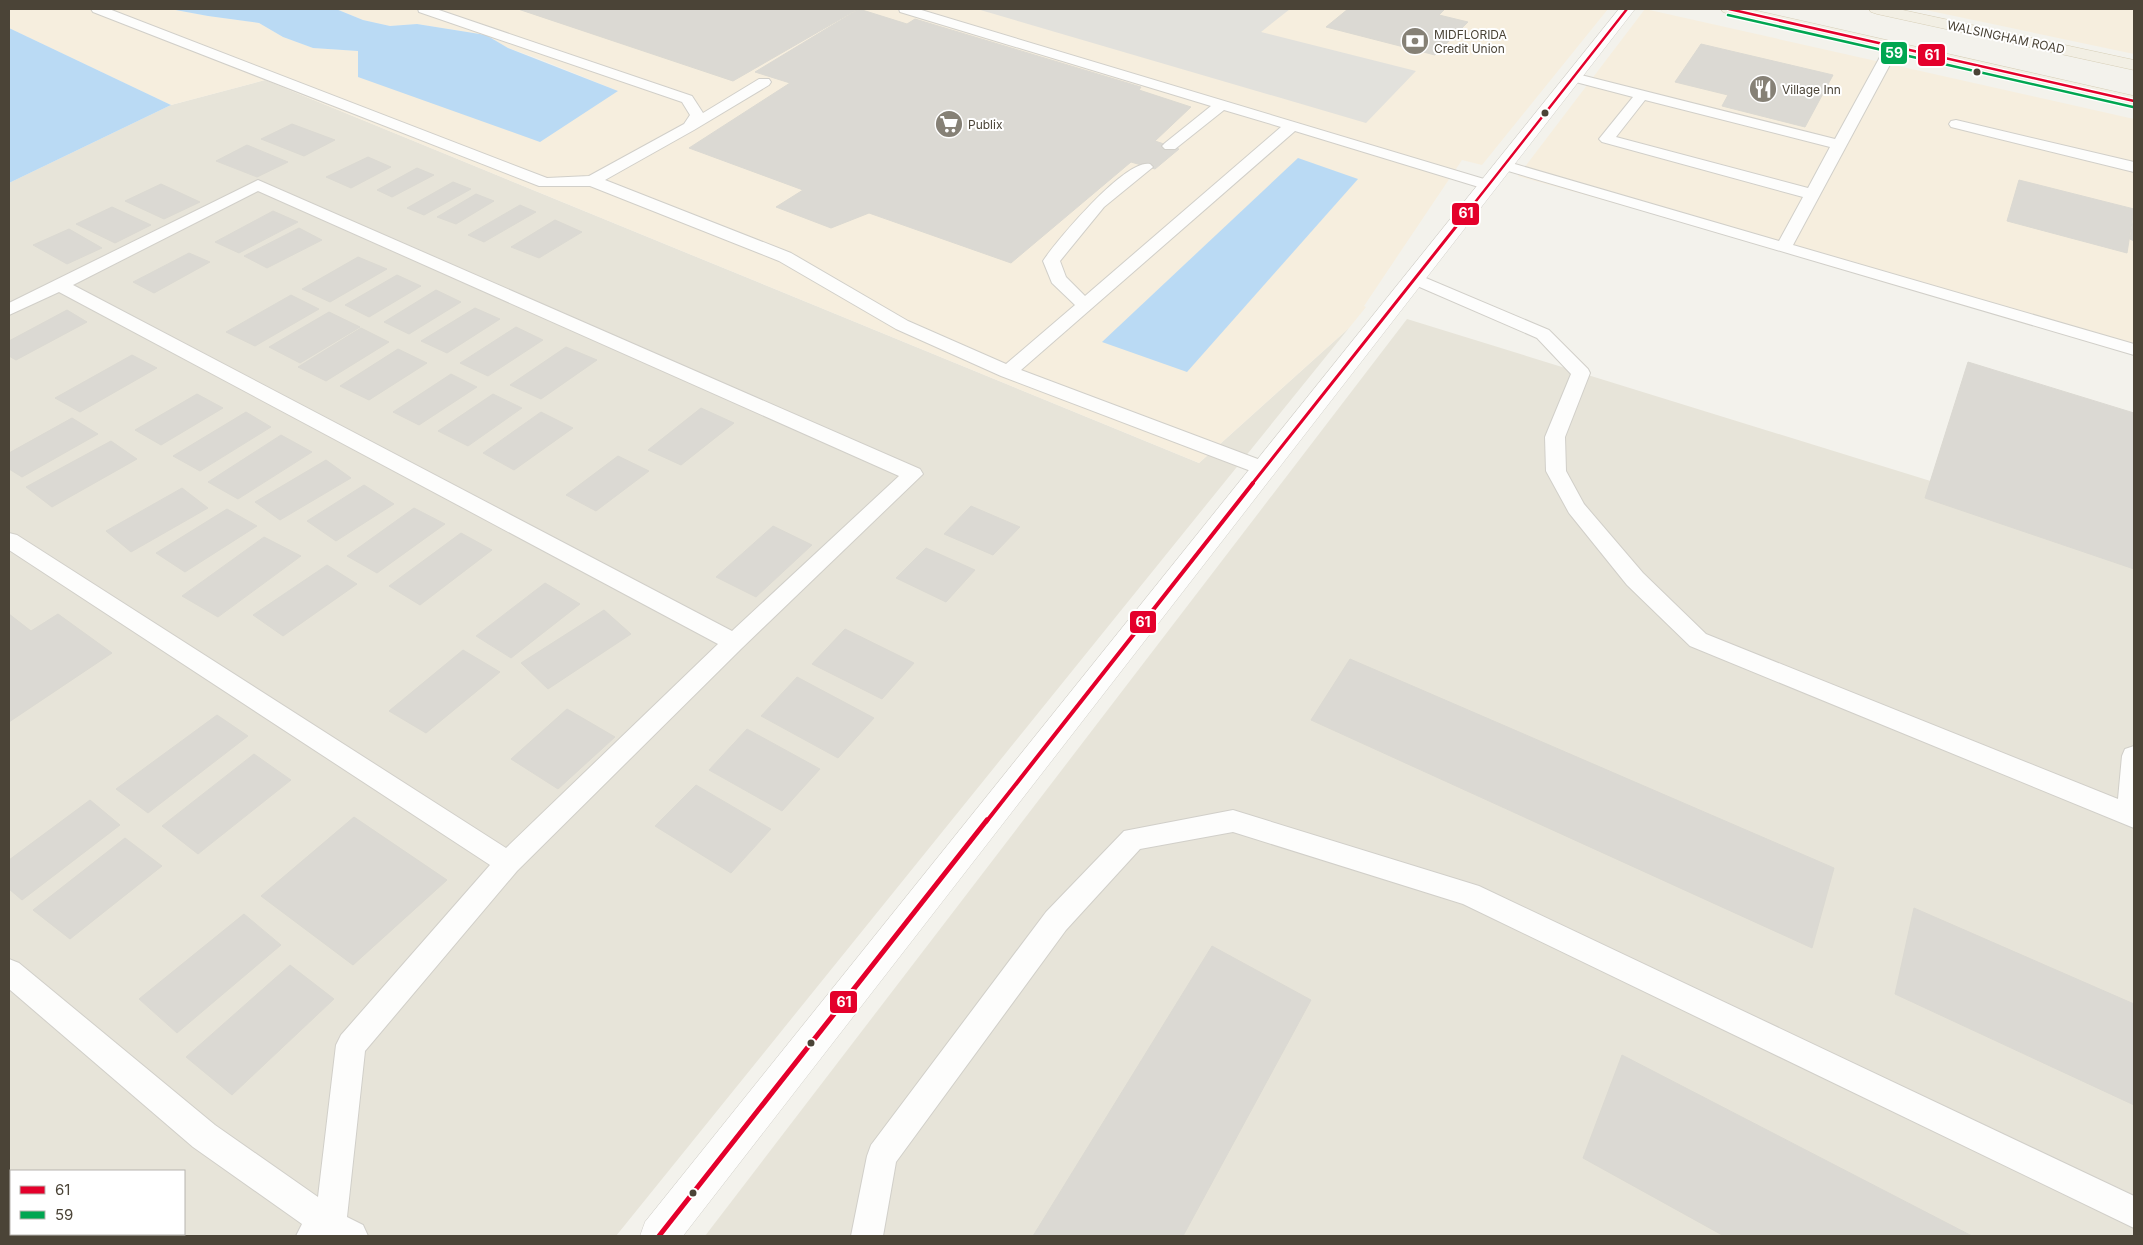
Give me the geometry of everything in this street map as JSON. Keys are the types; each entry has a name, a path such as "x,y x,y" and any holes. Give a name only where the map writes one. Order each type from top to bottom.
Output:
{"main road":[{"path":"1729,9 2134,101"},
{"name":"WALSINGHAM ROAD","path":"1877,9 2134,65"}],"street":[{"path":"659,1236 1627,9"}],"lane":[{"path":"98,9 545,183 592,181 785,258 902,325 1008,372 1264,469"},
{"path":"424,9 687,99 697,115 689,127"},
{"path":"905,9 1292,126 1784,247 2134,350"},
{"path":"1784,247 1893,46"},
{"path":"1573,77 1839,145"},
{"path":"592,181 689,127 764,82"},
{"path":"1642,94 1607,139 1812,194"},
{"path":"1170,146 1222,104"},
{"path":"1956,124 2134,167"},
{"path":"1008,372 1292,126"},
{"path":"1085,305 1058,279 1051,261 1098,204 1145,167"},
{"path":"9,310 258,185 913,474 734,642 508,863 351,1045 331,1232"},
{"path":"1414,278 1543,334 1581,373 1555,436 1556,470 1576,508 1629,572 1698,640 2132,816 2134,756"},
{"path":"58,284 734,642"},
{"path":"9,540 508,863"},
{"path":"867,1236 882,1156 1056,922 1133,839 1234,821 1470,894 2134,1212"},
{"path":"9,972 204,1136 331,1232"}],"shaded area":[{"path":"9,9 170,9 259,23 283,37 313,48 358,51 618,91 508,48 486,35 417,24 390,26 363,20 336,9 1608,9 1482,165 1462,160 1364,306 1366,307 1349,328 1199,463 265,80 171,105 9,28"},
{"path":"977,9 1290,9 1261,32 1416,71 1366,123"},
{"path":"1645,9 2134,119 2134,348 1518,176"},
{"path":"1921,9 2134,9 2134,54"},
{"path":"265,80 1199,463 1349,328 616,1236 9,1236 9,183 171,105"},
{"path":"1407,319 2134,544 2134,1236 705,1236"}],"water":[{"path":"170,9 336,9 363,20 390,26 417,24 486,35 508,48 618,91 540,142 358,77 358,51 313,48 283,37 259,23"},
{"path":"9,28 171,105 9,183"},
{"path":"1298,158 1358,179 1187,372 1102,342"}],"building":[{"path":"518,9 858,9 733,81"},
{"name":"Publix","path":"859,9 907,24 915,19 1141,87 1139,90 1191,107 1155,141 1179,149 1155,169 1131,162 1011,263 869,213 831,228 776,207 803,190 689,148 790,83 755,72"},
{"name":"MIDFLORIDA Credit Union","path":"1348,9 1445,9 1439,15 1468,22 1435,55 1326,27"},
{"name":"Village Inn","path":"1701,44 1833,75 1805,127 1722,106 1728,95 1675,82"},
{"path":"292,124 335,140 304,156 261,139"},
{"path":"247,145 288,162 257,177 216,161"},
{"path":"368,157 391,167 351,188 326,177"},
{"path":"417,168 434,175 392,197 377,190"},
{"path":"2019,180 2134,209 2127,253 2007,221"},
{"path":"453,182 471,189 424,215 407,208"},
{"path":"161,184 200,202 164,219 125,201"},
{"path":"476,194 494,201 456,224 437,217"},
{"path":"520,205 536,212 484,242 468,235"},
{"path":"112,207 151,225 115,243 76,224"},
{"path":"273,211 298,222 239,253 215,242"},
{"path":"2134,216 2134,241 2130,239"},
{"path":"555,220 582,232 539,258 511,247"},
{"path":"299,228 322,240 267,268 244,256"},
{"path":"69,229 102,248 67,264 33,245"},
{"path":"189,253 210,262 154,293 133,282"},
{"path":"358,257 387,269 330,302 302,289"},
{"path":"397,275 421,286 369,317 345,305"},
{"path":"436,290 461,302 409,334 384,322"},
{"path":"291,295 319,309 255,346 226,332"},
{"path":"475,308 500,319 447,353 421,341"},
{"path":"67,310 87,322 16,360 9,356 9,341"},
{"path":"329,312 360,327 300,363 269,347"},
{"path":"516,327 543,340 488,376 460,363"},
{"path":"361,328 389,342 326,381 298,367"},
{"path":"566,347 597,360 541,399 510,385"},
{"path":"398,349 427,363 369,400 340,386"},
{"path":"132,355 157,368 80,412 55,398"},
{"path":"1968,362 2134,413 2134,569 1925,498"},
{"path":"451,374 477,387 419,425 393,412"},
{"path":"197,394 223,408 161,445 135,430"},
{"path":"493,394 522,408 468,446 438,431"},
{"path":"701,408 734,423 681,465 648,450"},
{"path":"246,412 271,427 200,471 173,456"},
{"path":"541,412 573,428 514,470 483,453"},
{"path":"72,418 98,434 22,477 9,469 9,453"},
{"path":"281,435 312,452 238,499 208,482"},
{"path":"111,441 137,459 52,507 26,487"},
{"path":"618,456 649,471 596,511 566,495"},
{"path":"326,460 351,478 280,520 255,502"},
{"path":"364,485 394,504 336,541 307,521"},
{"path":"182,488 208,508 131,552 106,531"},
{"path":"971,506 1020,527 993,555 944,534"},
{"path":"414,508 445,524 377,573 347,556"},
{"path":"227,509 257,526 185,572 156,553"},
{"path":"773,526 812,545 756,597 716,577"},
{"path":"461,533 492,550 420,605 389,586"},
{"path":"264,537 301,556 218,617 182,596"},
{"path":"926,548 975,570 946,602 896,578"},
{"path":"327,565 357,584 283,636 253,615"},
{"path":"545,583 580,604 511,658 476,636"},
{"path":"604,610 631,634 548,689 521,663"},
{"path":"9,614 31,631 58,614 112,653 9,722"},
{"path":"845,629 914,663 882,699 812,664"},
{"path":"463,650 500,672 426,733 389,711"},
{"path":"1350,659 1834,868 1812,948 1311,720"},
{"path":"797,677 874,718 838,758 761,716"},
{"path":"567,709 615,737 558,789 511,759"},
{"path":"217,715 248,736 148,813 116,789"},
{"path":"747,729 820,769 782,811 709,770"},
{"path":"254,754 291,780 198,854 162,826"},
{"path":"696,785 771,829 731,873 655,826"},
{"path":"90,800 120,825 22,900 9,889 9,860"},
{"path":"354,817 447,880 353,965 261,896"},
{"path":"125,838 162,866 70,939 33,910"},
{"path":"1914,908 2134,1004 2134,1105 1895,994"},
{"path":"244,914 281,945 177,1033 139,999"},
{"path":"1212,946 1311,1000 1183,1236 1033,1236"},
{"path":"290,965 334,999 232,1095 186,1057"},
{"path":"1622,1055 1972,1236 1724,1236 1583,1158"},
{"path":"18,1235 109,1235 108,1236 16,1236"}],"transit line":[{"name":"61","path":"659,1236 1627,9"},
{"name":"61","path":"1729,9 2134,101"},
{"name":"59","path":"1728,15 2133,107"}],"place":[{"name":"MIDFLORIDA Credit Union","path":"1415,41"},
{"name":"Village Inn","path":"1763,89"},
{"name":"Publix","path":"949,124"}]}
